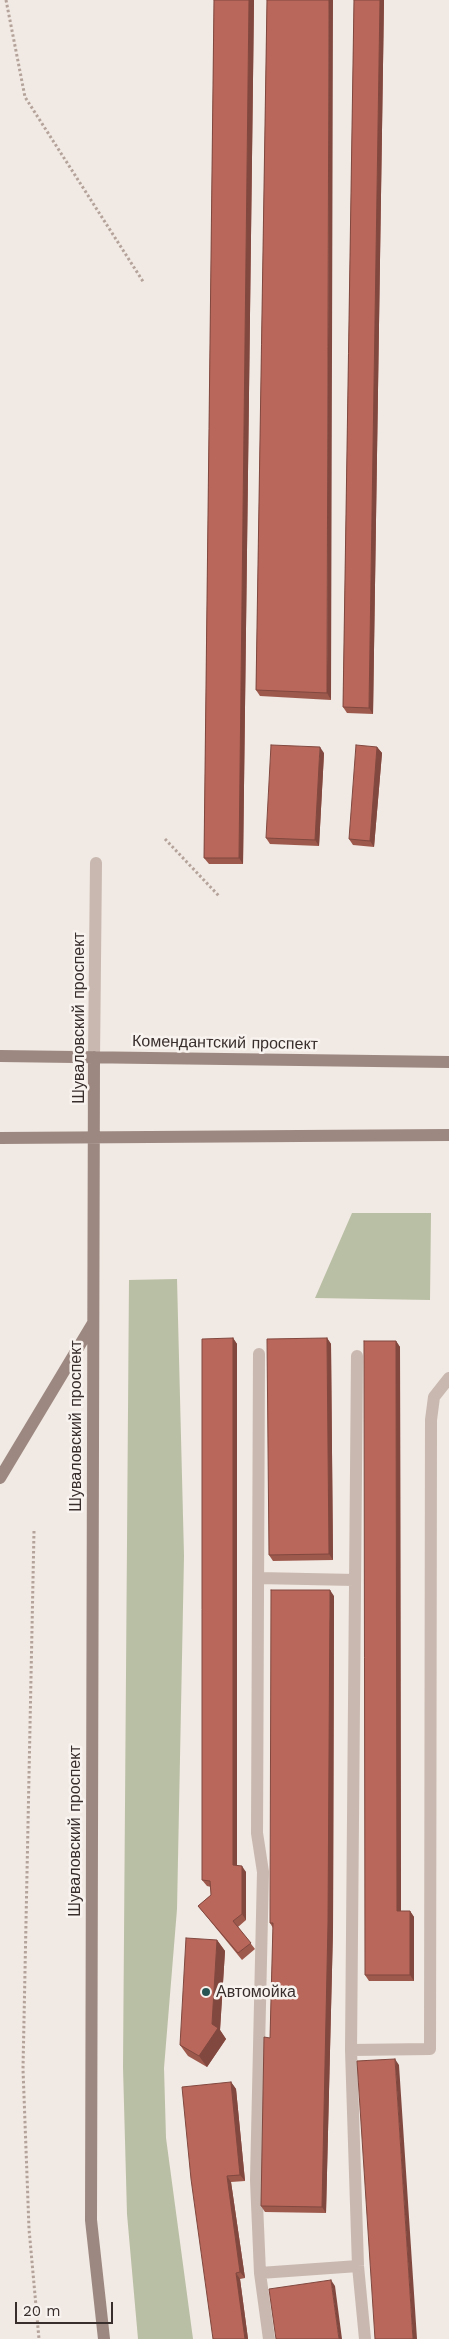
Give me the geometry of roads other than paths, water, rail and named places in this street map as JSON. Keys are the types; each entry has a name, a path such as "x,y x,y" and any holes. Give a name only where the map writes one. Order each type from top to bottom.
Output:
{"main road":[{"name":"Комендантский проспект","path":"0,1056 449,1062"},
{"name":"Шуваловский проспект","path":"94,1057 91,2220 104,2339"},
{"path":"0,1138 449,1135"},
{"name":"Шуваловский проспект","path":"0,1478 93,1323"}],"lane":[{"name":"Шуваловский проспект","path":"94,1057 96,863"},
{"path":"259,1354 257,1833 262,1872 256,2180 260,2273 269,2339"},
{"path":"357,1356 351,2050 358,2266 365,2339"},
{"path":"351,2050 430,2049 431,1420 434,1397 449,1378"},
{"path":"258,1578 355,1580"},
{"path":"260,2273 358,2266"}],"place":[{"name":"Автомойка","path":"206,1992"}]}
